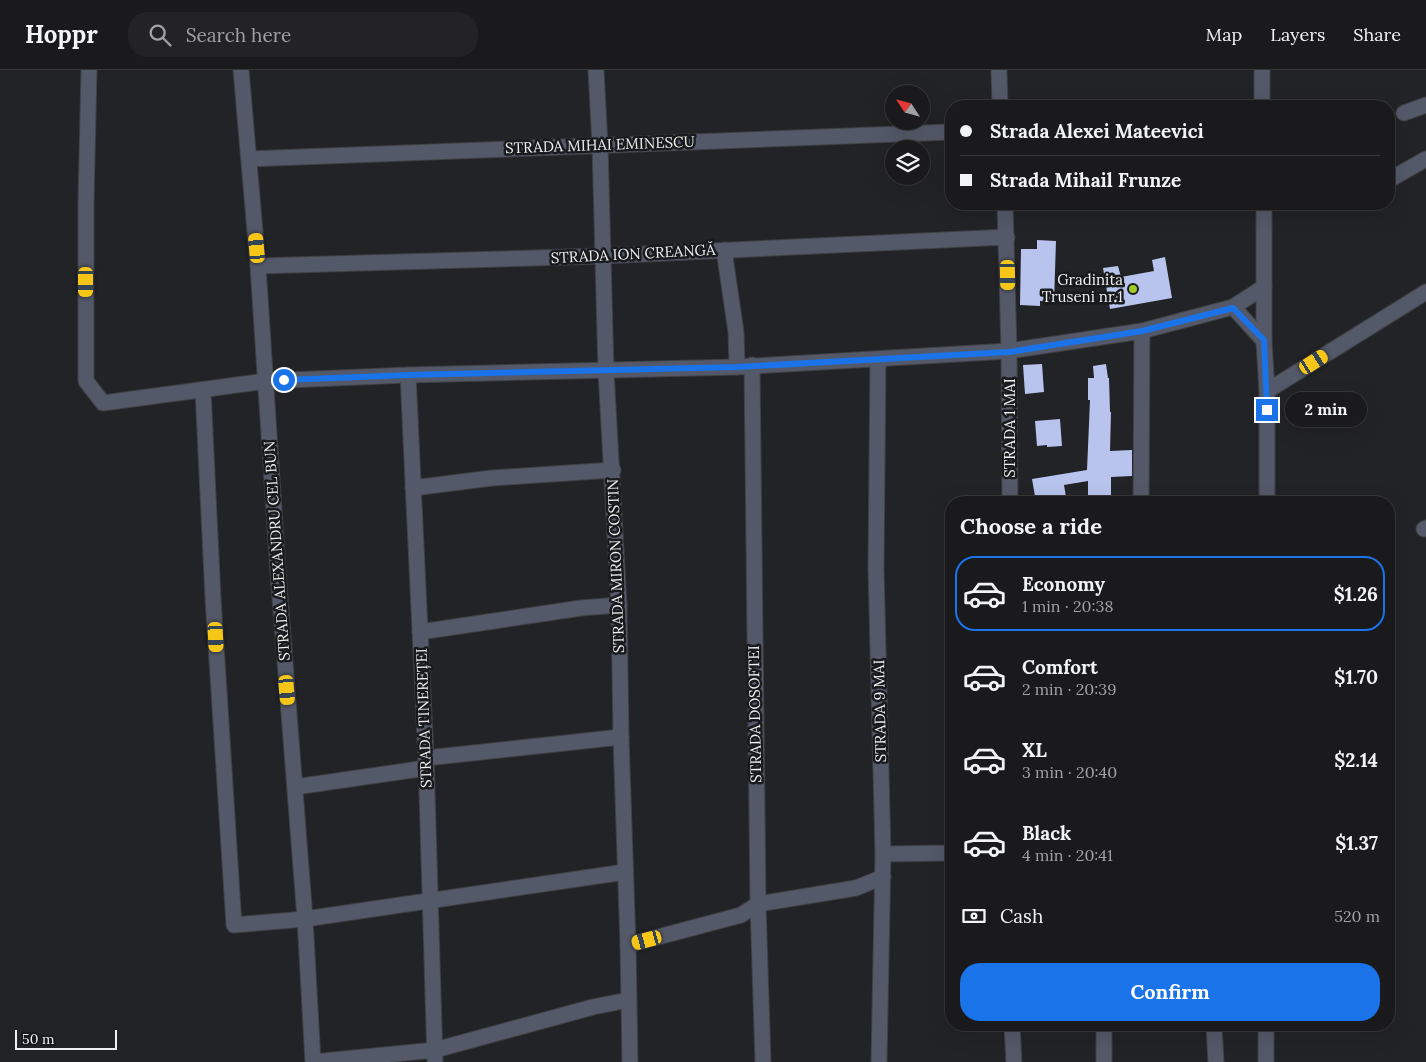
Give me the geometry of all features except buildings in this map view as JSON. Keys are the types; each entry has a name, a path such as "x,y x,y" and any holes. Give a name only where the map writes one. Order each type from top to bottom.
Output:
{"street":[{"path":"89,70 86,202 86,381 103,403 266,381 408,375 745,366 1009,352 1142,331 1233,308 1264,287"},
{"name":"STRADA ALEXANDRU CEL BUN","path":"242,70 305,919 313,1062"},
{"name":"STRADA MIRON COSTIN","path":"596,70 600,145 606,371 619,605 630,1062"},
{"path":"999,70 1000,100"},
{"path":"1262,70 1262,100"},
{"path":"1404,113 1426,105"},
{"name":"STRADA MIHAI EMINESCU","path":"250,159 945,132"},
{"path":"1395,177 1426,159"},
{"name":"STRADA 1 MAI","path":"1005,210 1010,496"},
{"path":"1264,210 1267,496"},
{"name":"STRADA ION CREANGĂ","path":"258,266 602,256 1006,237"},
{"name":"STRADA DOSOFTEI","path":"724,250 736,332 745,366 762,1062"},
{"path":"1267,391 1426,292"},
{"path":"1233,308 1264,340"},
{"path":"1141,496 1142,331"},
{"name":"STRADA 9 MAI","path":"878,359 876,568 883,854 879,1062"},
{"name":"STRADA TINEREȚEI","path":"408,375 426,763 435,1056"},
{"path":"203,390 213,598 234,925 305,919 625,872"},
{"path":"413,488 492,478 613,470"},
{"path":"420,632 581,608 619,605"},
{"path":"295,787 426,763 621,737"},
{"path":"883,854 945,853"},
{"path":"628,945 741,915 758,904 856,888 883,877"},
{"path":"313,1062 435,1056 574,1011 628,1000"},
{"path":"1012,1031 1014,1062"},
{"path":"1104,1031 1104,1062"},
{"path":"1214,1031 1216,1062"},
{"path":"1266,1031 1266,1062"}],"place":[{"name":"Gradinita Truseni nr.1","path":"1133,289"}],"route":[{"path":"284,380 737,367 1009,352 1142,331 1233,308 1264,340 1267,410"}]}
